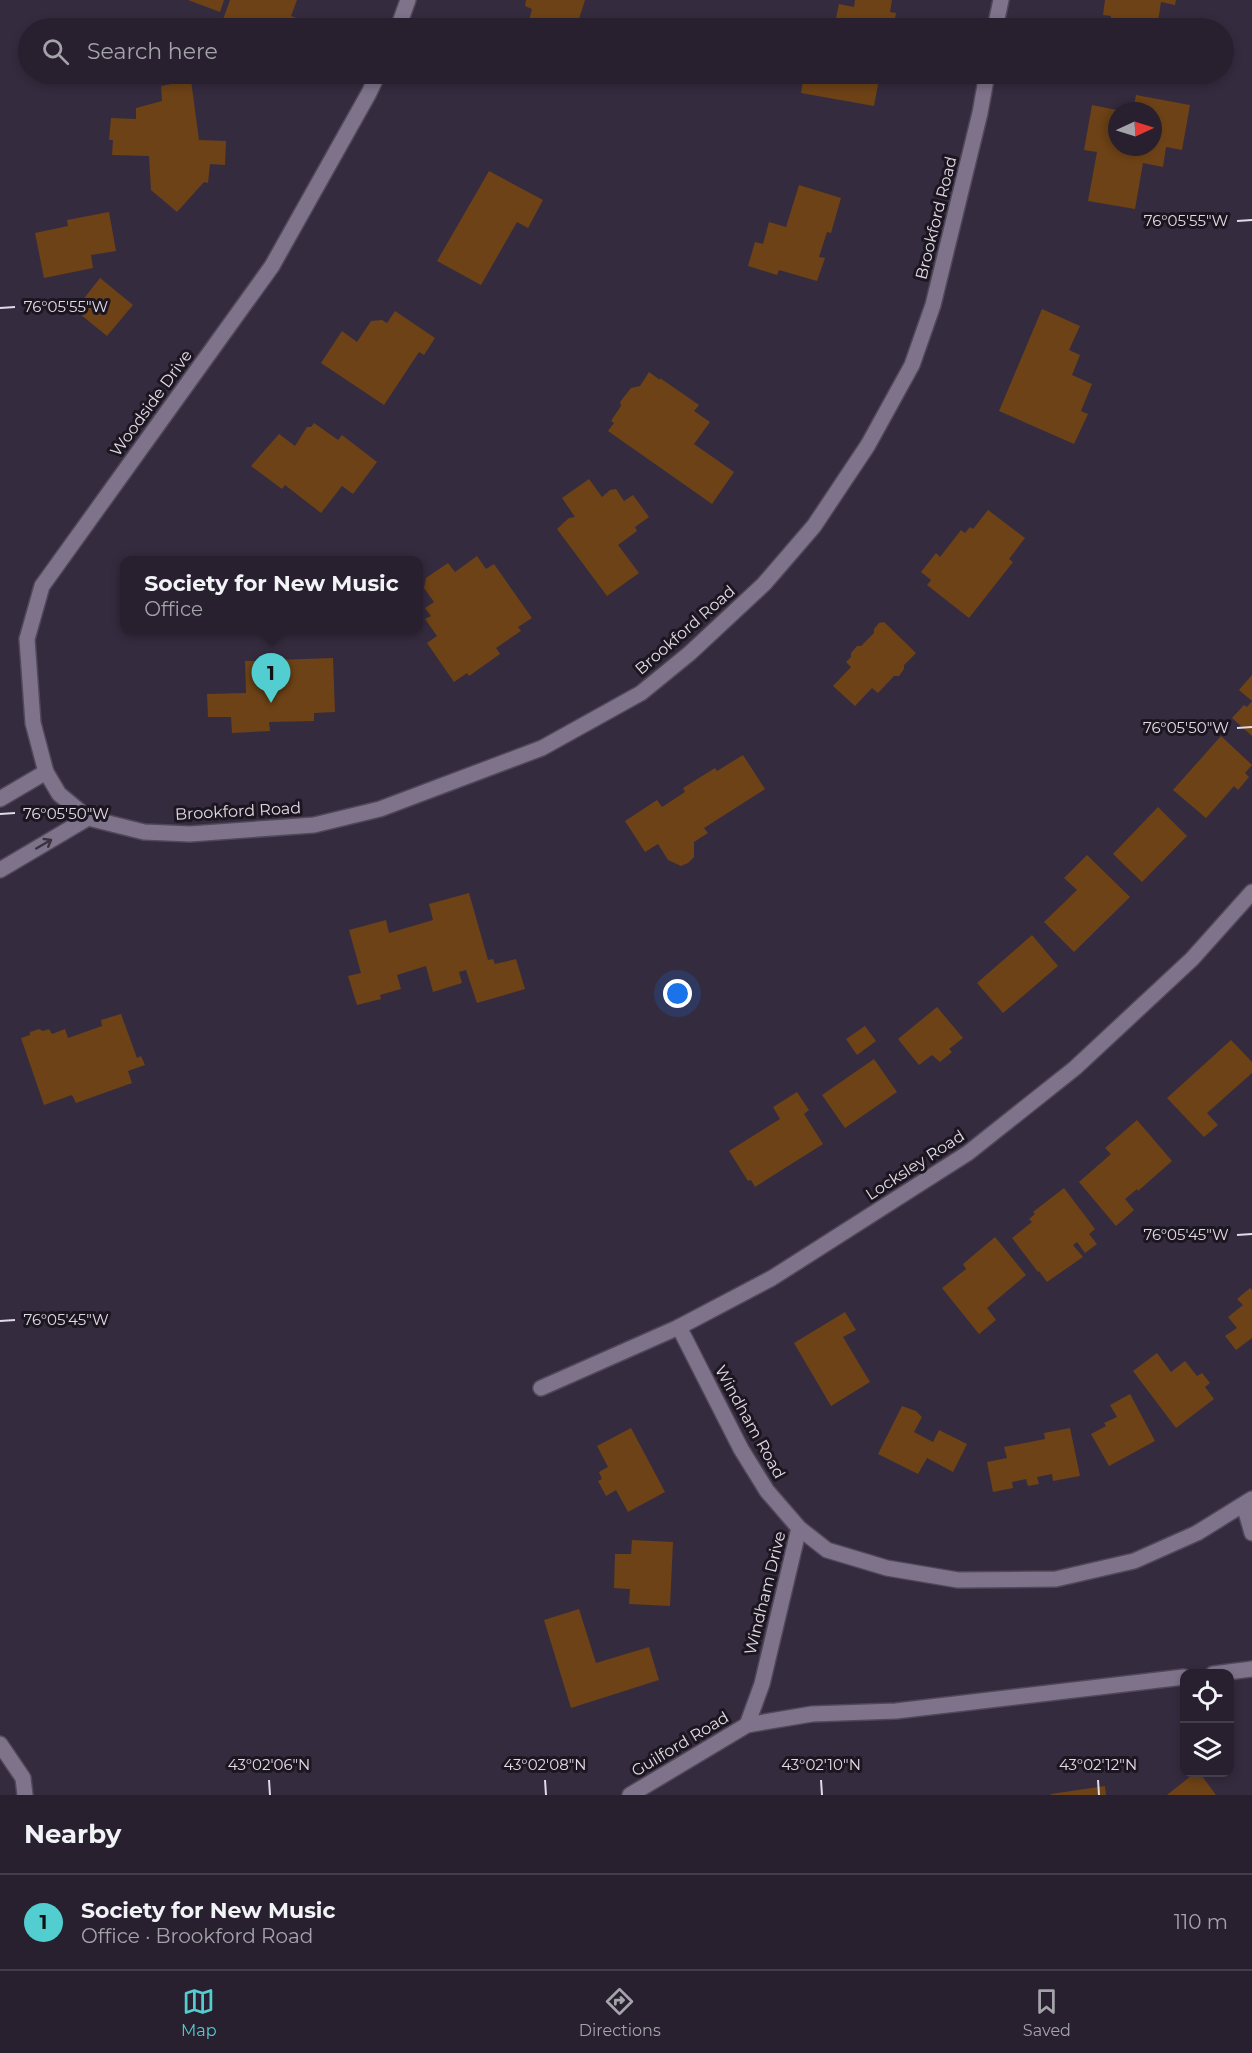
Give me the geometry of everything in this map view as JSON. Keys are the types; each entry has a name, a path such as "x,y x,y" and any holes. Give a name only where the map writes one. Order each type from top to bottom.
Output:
{"street":[{"path":"402,18 408,0"},
{"path":"998,18 1001,0"},
{"name":"Woodside Drive","path":"46,772 33,723 27,639 42,586 272,266 373,84"},
{"name":"Brookford Road","path":"46,772 59,794 88,818 144,832 190,834 314,825 380,809 542,748 641,693 690,653 764,584 814,526 868,445 912,365 933,305 985,84"},
{"path":"0,799 46,772"},
{"path":"0,870 88,818"},
{"name":"Locksley Road","path":"541,1388 679,1327 772,1278 968,1153 1075,1068 1192,959 1252,892"},
{"name":"Windham Road","path":"679,1327 741,1449 767,1491 799,1528"},
{"name":"Windham Drive","path":"747,1725 762,1683 799,1528 826,1550 887,1568 958,1580 1056,1579 1134,1561 1197,1533 1248,1502 1252,1533"},
{"path":"1234,1671 1252,1669"},
{"path":"747,1725 812,1714 896,1711 1180,1678"},
{"name":"Guilford Road","path":"630,1795 747,1725"},
{"path":"0,1744 23,1778 25,1795"}],"building":[{"path":"188,0 224,0 220,12"},
{"path":"230,0 297,0 291,16 296,18 224,18"},
{"path":"526,0 585,0 579,18 530,18 532,9 525,6"},
{"path":"855,0 892,0 890,12 896,13 895,18 836,18 839,4 854,7"},
{"path":"1105,0 1176,0 1175,5 1161,2 1159,18 1111,18 1111,16 1103,15"},
{"path":"192,84 199,140 226,141 225,165 210,164 208,183 204,182 177,212 151,190 149,156 112,155 113,140 109,140 111,118 136,119 136,108 162,101 161,86"},
{"path":"802,84 878,84 874,106 801,93"},
{"path":"1136,95 1190,105 1182,150 1166,147 1163,167 1143,163 1135,209 1088,201 1097,152 1084,150 1092,105 1108,108 1108,156 1162,156 1162,102 1135,102"},
{"path":"489,171 543,200 528,228 517,222 481,285 437,261"},
{"path":"799,185 841,198 831,233 827,232 819,257 825,258 817,281 779,270 777,275 748,266 755,242 763,244 769,222 786,227"},
{"path":"109,212 116,251 91,255 93,268 44,278 35,233 68,226 67,220"},
{"path":"100,278 133,305 107,336 75,310"},
{"path":"1042,309 1080,326 1069,350 1080,355 1072,375 1092,384 1081,411 1088,414 1074,444 999,411"},
{"path":"395,311 435,338 424,355 419,352 384,405 321,363 342,331 357,342 371,321 382,320 387,323"},
{"path":"649,372 699,405 694,411 710,422 694,444 734,472 712,504 608,431 614,423 611,421 621,406 620,402 631,388 640,386"},
{"path":"314,423 338,440 342,435 377,462 353,494 342,486 321,513 285,485 282,489 251,466 279,434 295,446 307,427 311,427"},
{"path":"589,479 602,497 610,490 616,489 624,501 633,495 649,517 635,527 637,531 618,545 639,573 607,596 557,529 569,518 575,517 562,498"},
{"path":"988,510 1025,538 1009,559 1013,562 969,618 927,585 931,580 921,572 936,553 940,557 961,530 965,533 970,527 973,529"},
{"path":"477,556 486,569 494,564 532,618 518,627 521,631 496,648 500,654 469,676 467,673 454,682 427,643 437,636 425,619 431,616 425,608 434,602 424,588 426,578 448,563 455,572"},
{"path":"884,622 916,653 904,665 899,676 894,676 878,693 872,688 855,706 833,686 851,667 846,662 851,657 851,653 874,633 879,623"},
{"path":"333,658 335,712 314,713 314,721 269,722 270,731 232,733 231,717 208,717 207,694 246,693 245,661"},
{"path":"1252,675 1252,701 1239,690"},
{"path":"1252,701 1252,736 1232,718 1244,705 1247,707"},
{"path":"1221,736 1252,765 1245,773 1249,777 1238,790 1234,786 1206,818 1173,790"},
{"path":"743,755 765,789 704,828 708,833 694,842 694,857 688,863 681,866 668,860 658,844 645,852 625,821 657,800 662,807 685,792 683,788 715,768 717,771"},
{"path":"1158,807 1187,836 1142,882 1113,854"},
{"path":"1087,855 1130,897 1074,952 1044,922 1077,890 1064,878"},
{"path":"469,893 488,960 493,959 495,964 516,959 525,989 477,1003 466,970 459,972 462,983 433,992 426,966 397,975 401,989 380,995 381,999 357,1005 348,976 361,973 349,930 386,920 389,933 433,920 429,904"},
{"path":"1032,935 1058,966 1003,1013 977,983"},
{"path":"937,1007 963,1038 949,1049 952,1052 940,1062 932,1055 919,1065 898,1039"},
{"path":"121,1014 137,1058 141,1056 145,1065 128,1071 132,1083 76,1103 72,1095 44,1105 21,1038 39,1029 43,1031 49,1029 52,1034 65,1029 68,1038 102,1026 101,1020"},
{"path":"865,1026 876,1041 857,1055 846,1039"},
{"path":"1231,1040 1252,1062 1252,1073 1207,1113 1218,1125 1204,1137 1167,1098"},
{"path":"874,1059 897,1092 845,1128 822,1095"},
{"path":"797,1092 809,1110 804,1114 823,1144 755,1187 751,1180 748,1181 729,1151 780,1119 773,1107"},
{"path":"1137,1120 1172,1161 1138,1191 1137,1189 1125,1199 1134,1210 1116,1226 1079,1182 1111,1154 1105,1148"},
{"path":"1064,1188 1095,1229 1089,1234 1097,1244 1085,1253 1077,1242 1073,1245 1083,1257 1047,1282 1012,1238 1032,1222 1029,1219 1035,1214 1033,1212"},
{"path":"995,1237 1026,1275 987,1308 996,1320 979,1334 942,1288 966,1269 963,1264"},
{"path":"1250,1288 1252,1290 1252,1338 1236,1350 1225,1336 1237,1328 1228,1317 1243,1305 1237,1299"},
{"path":"845,1312 856,1330 843,1337 870,1382 831,1406 794,1343"},
{"path":"1157,1353 1171,1372 1185,1361 1197,1376 1202,1373 1210,1383 1205,1387 1214,1399 1176,1428 1133,1371"},
{"path":"1130,1394 1155,1441 1109,1466 1091,1434 1106,1426 1104,1423 1117,1417 1110,1405"},
{"path":"902,1406 916,1411 922,1417 914,1432 933,1442 939,1430 967,1444 953,1472 927,1458 918,1474 878,1454"},
{"path":"631,1428 665,1492 628,1512 616,1490 606,1496 598,1481 602,1479 599,1472 608,1467 597,1446"},
{"path":"1070,1428 1080,1476 1053,1481 1052,1474 1037,1477 1039,1484 1028,1486 1026,1479 1012,1482 1013,1488 993,1492 987,1462 1007,1458 1004,1447 1045,1439 1044,1433"},
{"path":"632,1540 673,1542 670,1606 629,1604 630,1589 614,1588 615,1554 631,1554"},
{"path":"579,1609 596,1663 649,1647 659,1680 571,1708 544,1620"},
{"path":"1190,1777 1203,1777 1216,1795 1167,1795"},
{"path":"1105,1786 1106,1795 1051,1795 1051,1794"}],"place":[{"name":"Society for New Music","path":"271,703"}]}
